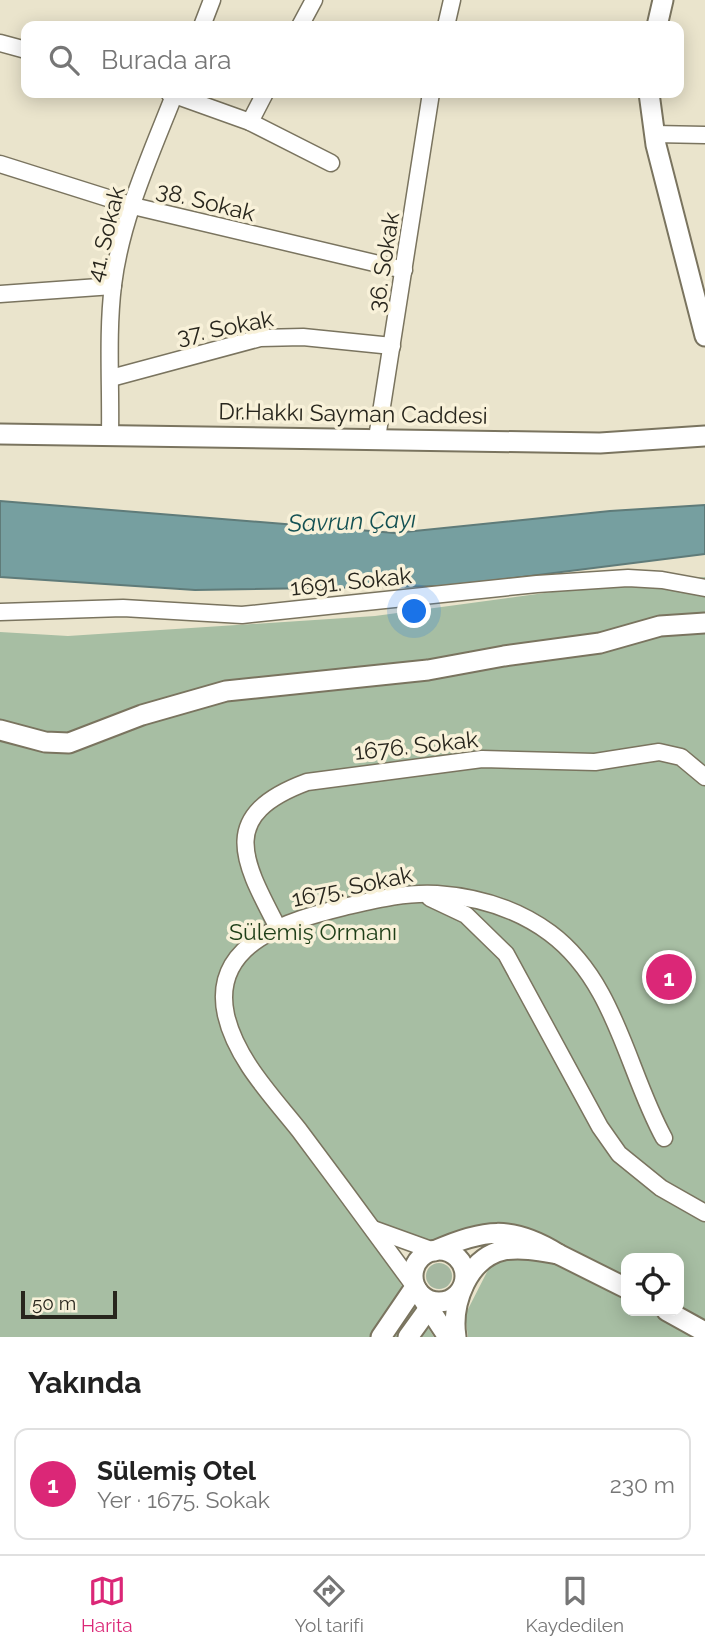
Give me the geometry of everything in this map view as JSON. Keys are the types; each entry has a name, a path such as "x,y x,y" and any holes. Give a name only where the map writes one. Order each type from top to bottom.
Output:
{"street":[{"path":"204,21 212,0"},
{"path":"303,21 314,0"},
{"path":"447,21 452,0"},
{"path":"658,21 663,0"},
{"path":"0,43 21,49"},
{"name":"41. Sokak","path":"110,435 113,286 133,206 171,98"},
{"path":"186,98 250,122 331,163"},
{"path":"250,122 262,98"},
{"name":"36. Sokak","path":"376,438 430,98"},
{"path":"650,98 654,134 702,315 705,336"},
{"path":"654,134 705,135"},
{"name":"38. Sokak","path":"0,164 133,206 404,270"},
{"path":"0,294 113,286"},
{"name":"37. Sokak","path":"111,378 260,338 303,337 392,346"},
{"name":"Dr.Hakkı Sayman Caddesi","path":"0,434 600,443 705,436"},
{"name":"1691. Sokak","path":"0,612 123,608 243,615 537,584 628,578 681,582 705,588"},
{"path":"0,730 45,743 69,743 142,715 226,691 428,670 600,643 660,626 705,623"},
{"name":"1676. Sokak","path":"277,926 252,875 245,835 250,817 261,807 289,789 307,782 482,759 595,762 659,752 681,757 705,777"},
{"path":"422,894 466,915 506,954 600,1127 619,1154 661,1188 705,1213"},
{"name":"1675. Sokak","path":"415,1287 238,1046 227,1017 227,985 238,959 255,940 277,926 369,901 422,894 466,897 501,905 536,922 568,949 609,1010 633,1063 644,1101 664,1138"},
{"path":"373,1229 434,1251 446,1251 460,1260 465,1275 455,1311 456,1336"},
{"path":"381,1337 415,1287 417,1263 422,1256 477,1234 507,1232 530,1237 621,1286"},
{"path":"415,1287 434,1301 449,1299 461,1290 473,1272 492,1254 513,1249 558,1254"},
{"path":"415,1287 429,1308 456,1336"},
{"path":"408,1337 429,1308"},
{"path":"676,1316 705,1332"}],"green space":[{"name":"Sülemiş Ormanı","path":"705,577 705,1337 468,1337 465,1315 488,1270 499,1258 494,1227 439,1242 377,1246 434,1337 0,1337 0,632 68,636 375,616 581,588"},
{"path":"439,1263 448,1267 452,1276 448,1285 439,1289 430,1285 426,1276 430,1267"}],"water":[{"path":"0,501 395,533 610,511 705,505 705,554 451,586 195,590 0,577"}],"place":[{"name":"Sülemiş Otel","path":"669,977"}],"water label":[{"name":"Savrun Çayı","path":"352,521"}]}
